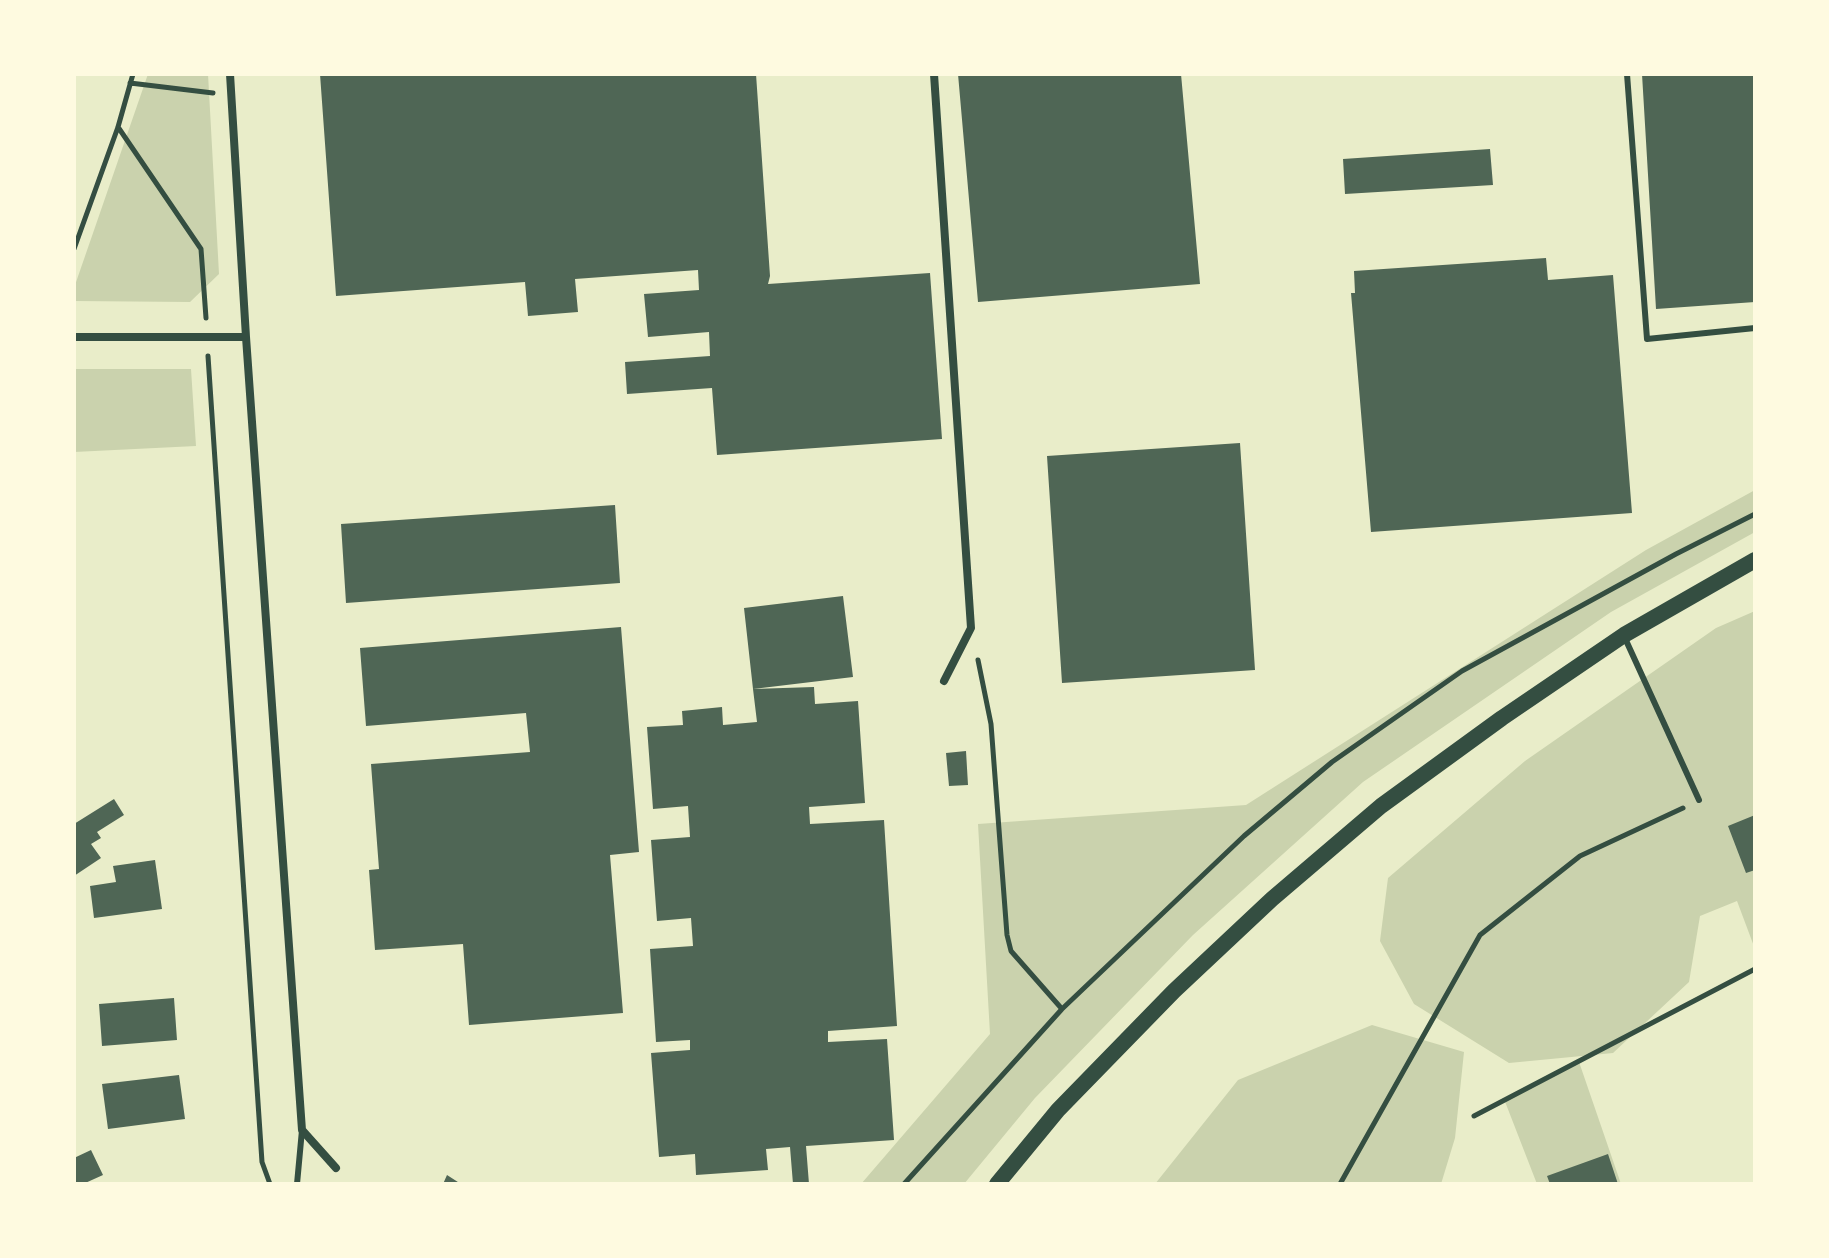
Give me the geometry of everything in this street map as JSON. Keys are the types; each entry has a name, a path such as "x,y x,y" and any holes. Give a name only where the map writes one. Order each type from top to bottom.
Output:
{"main road":[{"path":"997,1184 1058,1110 1174,991 1272,899 1381,806 1624,635 1755,560"}],"street":[{"path":"230,74 302,1130 336,1168"},
{"path":"934,74 971,628 944,681"},
{"path":"74,337 246,337"}],"lane":[{"path":"1627,74 1647,339 1755,328"},
{"path":"1624,635 1699,800"},
{"path":"297,1184 302,1130"}],"path":[{"path":"74,249 118,127 133,74"},
{"path":"130,83 231,95"},
{"path":"118,127 201,249 262,1162 270,1184"},
{"path":"904,1184 1062,1009 1244,836 1332,762 1462,671 1755,514"},
{"path":"971,628 991,724 1007,935 1011,951 1062,1009"},
{"path":"1340,1184 1480,935 1580,856 1699,800"},
{"path":"1474,1116 1755,969"}],"green space":[{"path":"148,74 208,74 219,274 190,302 74,301 74,288"},
{"path":"74,369 191,369 196,446 74,452"},
{"path":"1755,490 1755,532 1611,612 1363,782 1193,935 1035,1098 964,1184 861,1184 990,1034 978,824 1246,805 1646,550"},
{"path":"1755,611 1755,949 1737,901 1700,916 1689,982 1613,1053 1509,1063 1414,1004 1380,941 1388,878 1525,761 1716,628"},
{"path":"1372,1025 1464,1052 1455,1138 1441,1184 1155,1184 1238,1080"},
{"path":"1578,1059 1621,1184 1537,1184 1504,1099"}],"building":[{"path":"320,74 756,74 770,276 768,284 930,273 942,439 717,455 712,388 627,394 625,362 710,356 709,332 648,337 644,294 699,290 698,270 575,279 578,312 528,316 525,282 336,296"},
{"path":"958,74 1181,74 1200,284 978,302"},
{"path":"1642,74 1755,74 1755,302 1656,309"},
{"path":"1490,149 1493,185 1345,194 1343,159"},
{"path":"1546,258 1548,280 1613,275 1632,513 1371,532 1351,293 1355,293 1354,271"},
{"path":"1240,443 1255,670 1062,683 1047,456"},
{"path":"615,505 620,583 346,603 341,524"},
{"path":"843,596 853,677 753,689 744,608"},
{"path":"621,627 639,852 610,855 623,1013 469,1025 463,944 375,950 369,870 379,869 371,764 530,752 526,713 366,726 360,648"},
{"path":"814,687 815,704 858,701 865,803 809,807 810,824 884,820 897,1026 828,1031 828,1042 887,1039 894,1140 806,1146 809,1184 793,1184 790,1147 766,1149 768,1170 696,1175 695,1154 659,1157 651,1053 690,1050 690,1040 656,1042 650,949 693,946 691,918 657,921 651,840 690,837 688,806 653,809 647,727 683,725 682,711 722,707 723,725 757,722 753,689"},
{"path":"966,751 968,785 949,786 946,753"},
{"path":"114,799 124,815 97,832 101,838 91,844 101,858 74,876 74,824"},
{"path":"1755,815 1755,870 1746,873 1728,826"},
{"path":"155,860 162,909 94,918 90,886 116,882 113,866"},
{"path":"174,998 177,1040 102,1046 99,1004"},
{"path":"179,1075 185,1119 108,1129 102,1084"},
{"path":"91,1150 103,1175 83,1184 74,1184 74,1158"},
{"path":"1608,1154 1618,1184 1550,1184 1547,1176"},
{"path":"447,1175 461,1184 443,1184"}]}
